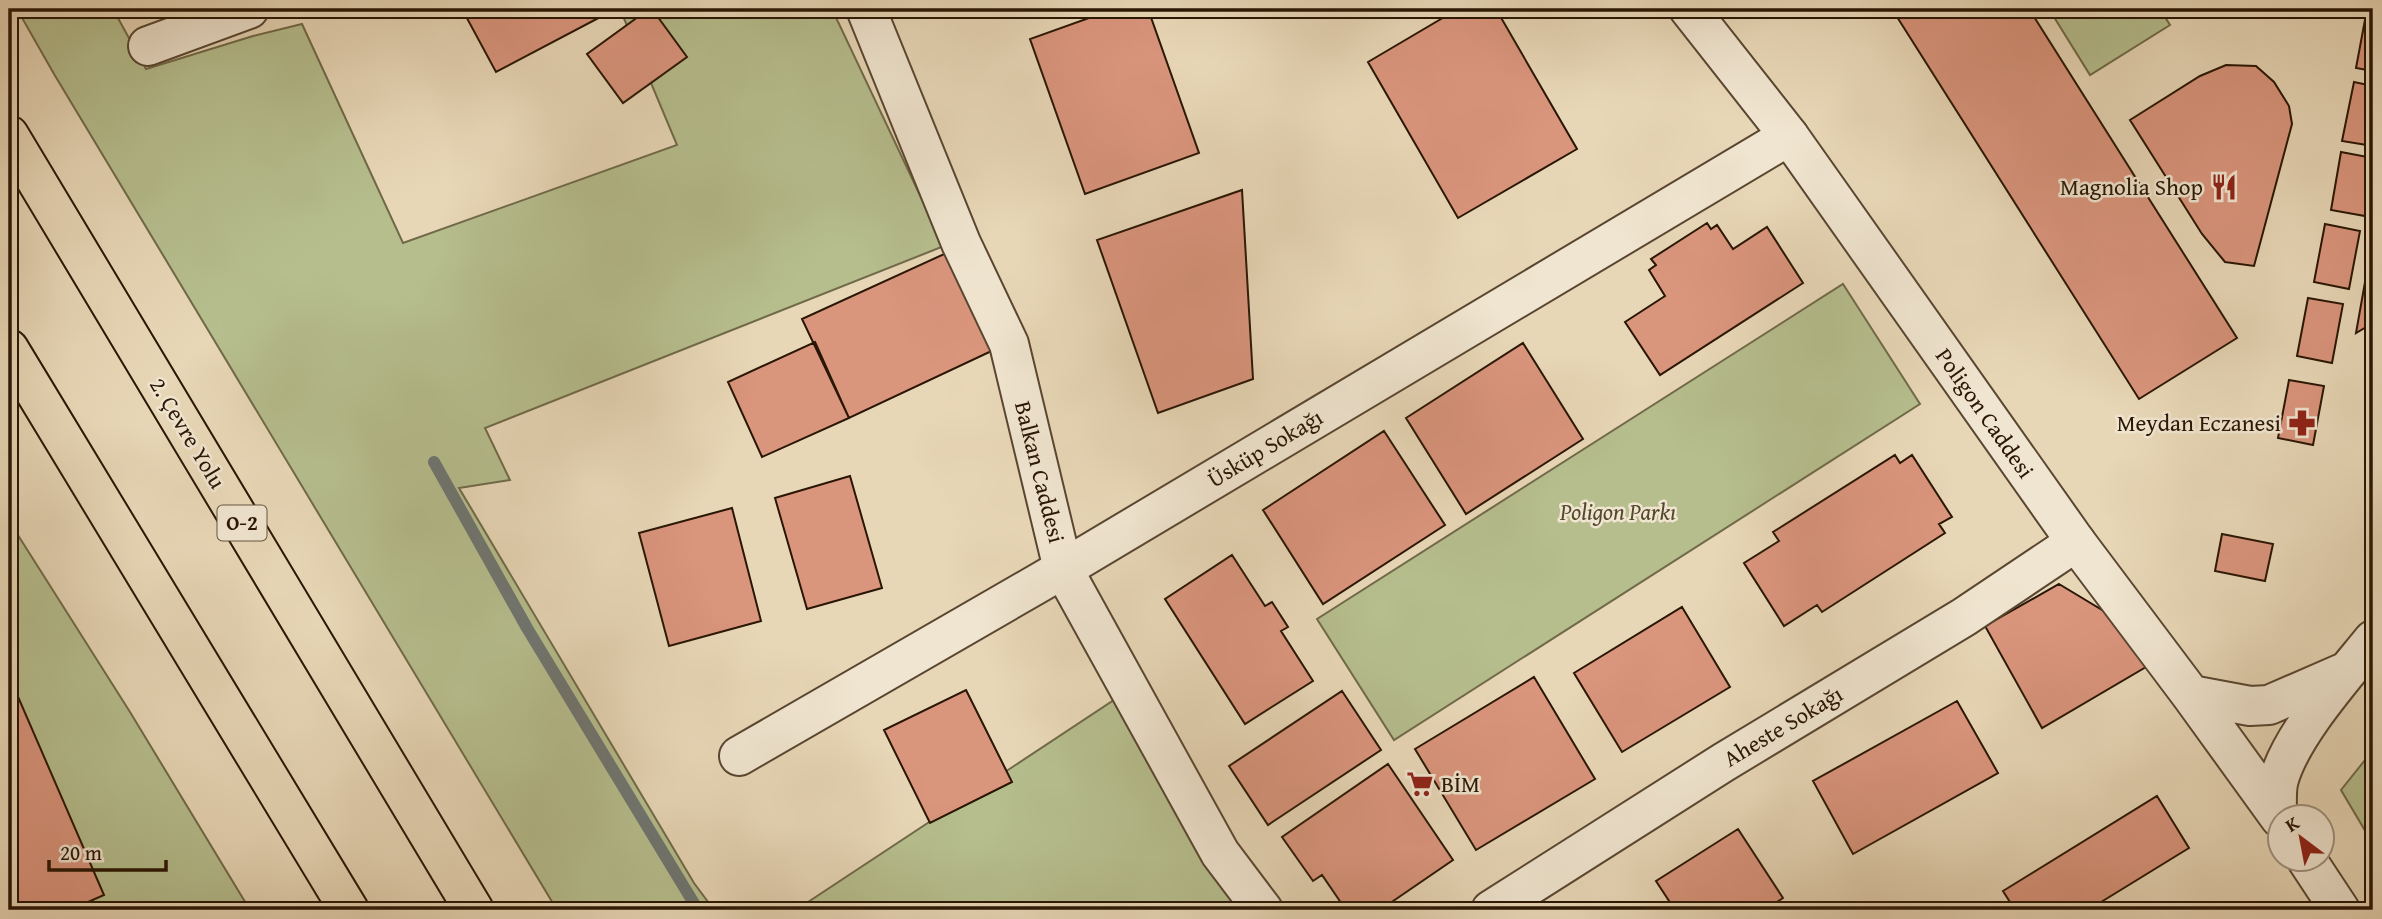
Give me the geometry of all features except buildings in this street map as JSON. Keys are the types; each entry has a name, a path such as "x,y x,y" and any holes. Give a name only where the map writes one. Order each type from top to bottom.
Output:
{"highway":[{"name":"2. Çevre Yolu","path":"9,135 474,910"},
{"path":"9,349 349,910"}],"street":[{"path":"148,46 248,9"},
{"name":"Balkan Caddesi","path":"866,9 961,243 1009,344 1063,569 1220,852 1263,910"},
{"name":"Poligon Caddesi","path":"1689,9 1789,136 2076,542 2271,804"},
{"name":"Üsküp Sokağı","path":"739,756 1063,569 1789,136"},
{"name":"Aheste Sokağı","path":"1491,910 1724,762 1964,617 2076,542"},
{"path":"2279,804 2278,782 2290,750 2373,640"},
{"path":"2191,695 2250,706 2270,705 2347,671"},
{"path":"2317,874 2340,910"}],"green space":[{"path":"17,9 113,9 146,69 302,24 403,243 677,145 620,9 832,9 944,246 485,428 510,480 459,488 694,883 714,910 557,910"},
{"path":"2049,9 2160,9 2170,25 2090,75"},
{"name":"Poligon Parkı","path":"1843,284 1920,404 1394,740 1317,619"},
{"path":"9,521 130,712 250,910 98,910 9,744"},
{"path":"1114,700 1246,910 796,910"},
{"path":"2373,750 2373,844 2341,790"}],"waterway":[{"path":"434,462 527,628 698,910"}],"place":[{"name":"Magnolia Shop","path":"2224,187"},
{"name":"Meydan Eczanesi","path":"2302,423"},
{"name":"BİM","path":"1420,784"}]}
